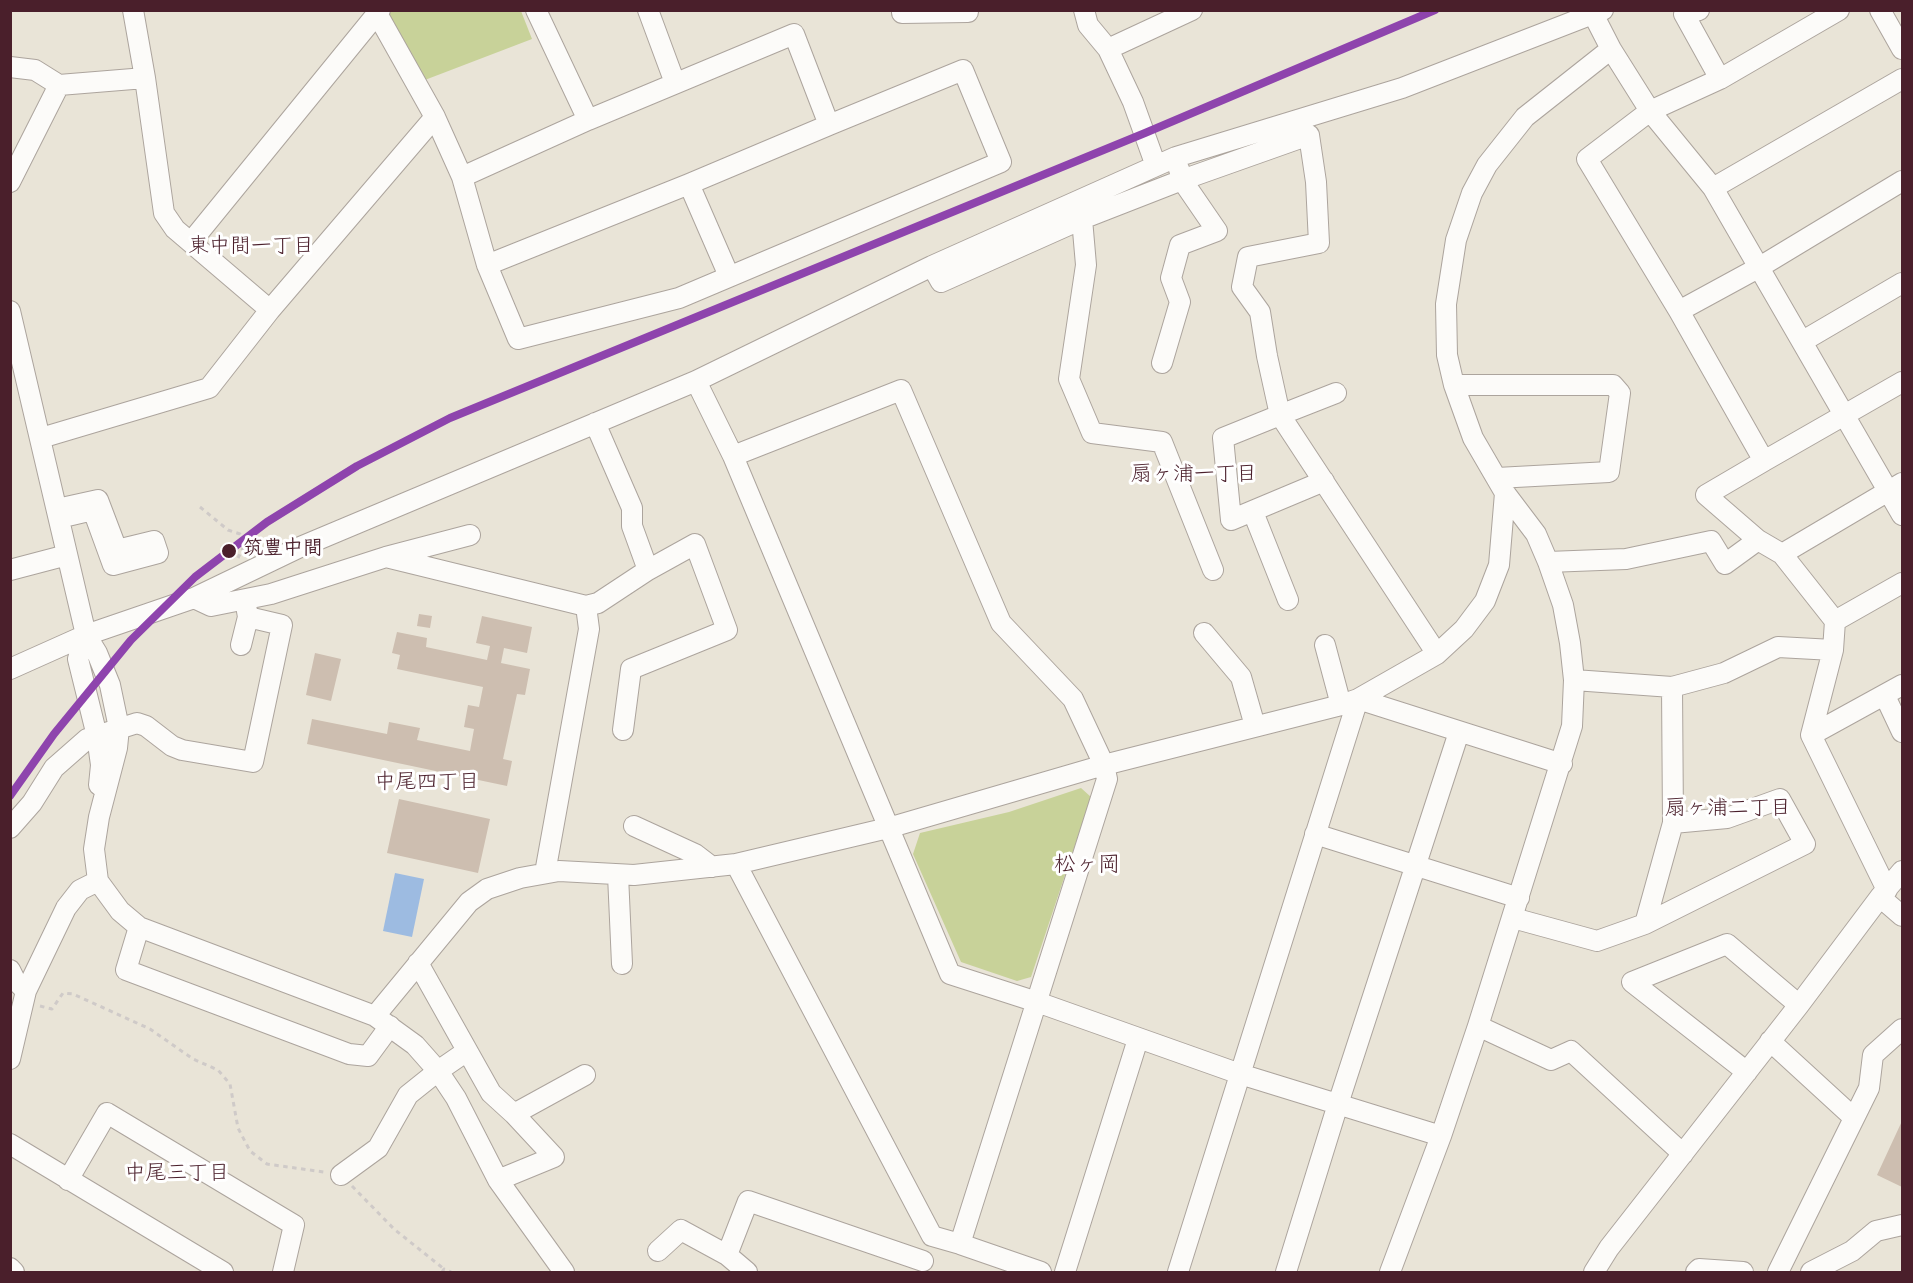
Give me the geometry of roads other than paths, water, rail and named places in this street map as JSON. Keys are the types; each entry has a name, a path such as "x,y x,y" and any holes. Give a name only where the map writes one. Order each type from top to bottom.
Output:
{"street":[{"path":"133,10 164,213 175,229 270,310"},
{"path":"536,10 588,120"},
{"path":"648,10 675,83"},
{"path":"902,10 902,14 968,12"},
{"path":"1084,10 1089,25 1108,49 1133,102 1156,166"},
{"path":"1108,49 1192,10"},
{"path":"1699,10 1684,14 1720,79"},
{"path":"1764,461 1679,311 1587,159 1650,111 1720,79 1839,10"},
{"path":"1880,10 1902,49"},
{"path":"191,242 377,12 435,117 462,177 487,265 518,339 679,298 1001,162 963,70 487,265"},
{"path":"10,669 86,635 194,598 298,548 696,381 932,266 1176,157 1402,88 1596,12 1611,50 1650,111 1713,188 1803,341 1844,416 1895,487 1902,515"},
{"path":"462,177 588,120 794,34 829,125"},
{"path":"1390,1272 1441,1136 1514,918 1572,726 1574,680 1563,605 1536,534 1501,485 1473,438 1454,385 1447,355 1446,304 1456,240 1472,193 1487,165 1525,117 1611,50"},
{"path":"10,67 35,70 59,85 145,78"},
{"path":"1713,188 1902,79"},
{"path":"10,182 59,85"},
{"path":"41,438 209,388 270,310 435,117"},
{"path":"932,266 941,282 1082,219 1182,180 1309,135 1316,182 1319,243 1248,257 1242,287 1260,312 1267,356 1281,415 1437,654"},
{"path":"1162,363 1180,302 1171,278 1180,245 1217,231 1182,180 1176,157"},
{"path":"1679,311 1758,268 1902,181"},
{"path":"688,184 729,276"},
{"path":"1082,219 1086,265 1069,379 1092,433 1162,442 1213,570"},
{"path":"1803,341 1902,283"},
{"path":"10,311 15,351 41,438 86,635 97,653 110,685 119,728 117,747 99,817 94,849 98,881 120,911 140,927 382,1021 415,1045 438,1071 456,1098 498,1180 564,1272"},
{"path":"696,381 733,456 950,974 1240,1074 1441,1136"},
{"path":"1902,382 1706,495 1758,540 1782,555 1835,621 1833,650 1811,735 1883,893 1902,916"},
{"path":"1454,385 1612,385 1620,393 1609,472 1501,485"},
{"path":"733,456 902,390 1001,623 1073,699 1104,765 1107,779 960,1244"},
{"path":"1324,481 1231,520 1223,438 1336,393"},
{"path":"595,423 632,508 632,526 648,570"},
{"path":"140,927 126,970 349,1054 368,1056 382,1021 418,963 469,902 487,889 520,878 559,871 634,876 736,864 888,828 1104,765 1349,702 1437,654 1464,629 1485,601 1499,565 1501,485"},
{"path":"1782,555 1895,487"},
{"path":"98,500 117,550 154,541 158,553 113,565 93,510 58,514 98,500"},
{"path":"1253,512 1288,600"},
{"path":"247,608 271,594 386,557 470,535"},
{"path":"1548,562 1626,559 1711,541 1725,564 1758,540"},
{"path":"386,557 586,606 598,603 648,570 695,544 727,630 631,669 622,730"},
{"path":"10,570 68,555"},
{"path":"1835,621 1902,583"},
{"path":"10,828 32,803 54,768 87,739 137,723 146,726 172,746 182,750 253,762 282,625 247,608 211,606 194,598"},
{"path":"545,873 589,629 586,606"},
{"path":"242,645 247,608"},
{"path":"1204,633 1241,677 1255,726"},
{"path":"86,635 78,659 97,736 101,765 99,817"},
{"path":"1178,1272 1315,834 1349,702 1325,645"},
{"path":"1574,680 1672,687 1724,673 1778,647 1833,650"},
{"path":"1811,735 1902,686"},
{"path":"1645,924 1673,823 1672,687"},
{"path":"1885,696 1902,732"},
{"path":"1349,702 1459,732 1562,764"},
{"path":"1286,1272 1459,732"},
{"path":"1514,918 1597,941 1645,924 1805,844 1780,799 1726,818 1673,823"},
{"path":"634,826 695,854 712,867"},
{"path":"1315,834 1519,898"},
{"path":"726,1255 748,1202 922,1267 932,1236 736,864"},
{"path":"1594,1272 1609,1248 1902,871"},
{"path":"618,874 622,964"},
{"path":"10,1059 26,991 66,908 80,890 98,881"},
{"path":"1747,1072 1632,982 1727,944 1799,1005"},
{"path":"418,963 491,1093 554,1157 498,1180"},
{"path":"10,970 15,980 26,991"},
{"path":"1478,1026 1551,1060 1571,1051 1683,1154"},
{"path":"1778,1272 1869,1088 1873,1055 1902,1029"},
{"path":"1065,1272 1138,1039"},
{"path":"1770,1041 1854,1118"},
{"path":"341,1175 378,1149 408,1095 467,1051"},
{"path":"514,1114 585,1076"},
{"path":"68,1180 107,1113 294,1225 283,1272"},
{"path":"10,1144 223,1272"},
{"path":"1811,1272 1852,1251 1876,1231 1902,1225"},
{"path":"658,1251 681,1230 726,1255 747,1272"},
{"path":"932,1236 960,1244 1019,1269 1041,1272"},
{"path":"10,1268 14,1272"},
{"path":"1696,1272 1699,1269 1743,1272"}],"water":[{"path":"395,873 424,879 412,937 383,931"}],"place":[{"name":"筑豊中間","path":"229,551"}],"district":[{"name":"東中間一丁目","path":"251,249"},
{"name":"扇ヶ浦一丁目","path":"1194,477"},
{"name":"中尾四丁目","path":"427,785"},
{"name":"扇ヶ浦二丁目","path":"1728,811"},
{"name":"松ヶ岡","path":"1087,868"},
{"name":"中尾三丁目","path":"177,1176"}]}
